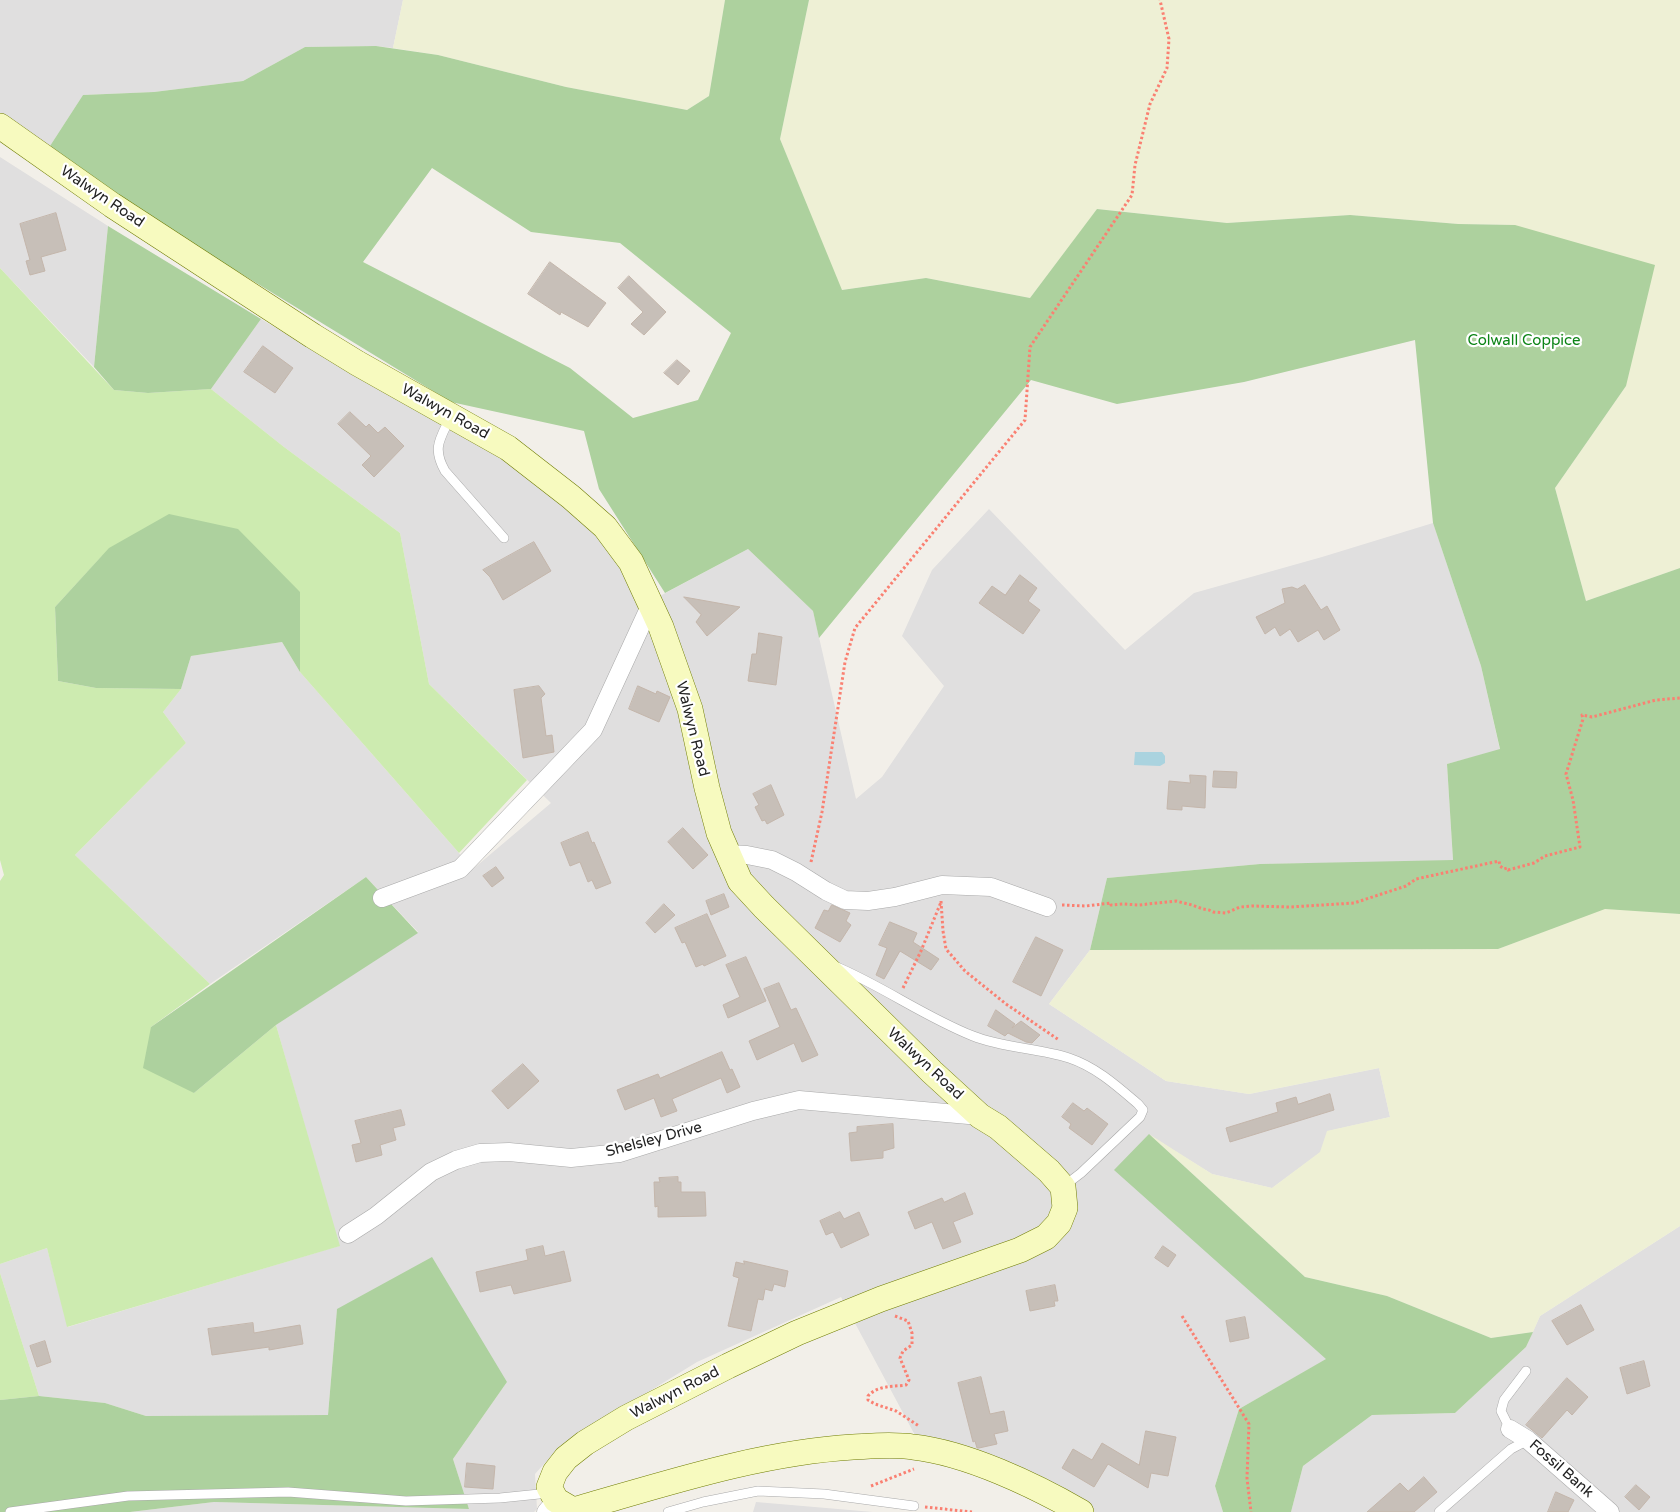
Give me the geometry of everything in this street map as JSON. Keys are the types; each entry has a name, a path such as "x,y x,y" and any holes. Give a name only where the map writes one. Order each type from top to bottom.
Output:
{"main road":[{"name":"Walwyn Road","path":"0,126 112,205 312,336 508,448 571,497 605,527 631,562 662,627 690,709 719,834 740,881 764,907 932,1072 980,1116 998,1127 1030,1154 1063,1187 1065,1208 1059,1223 1046,1237 1020,1250 891,1296 797,1333 626,1418 585,1443 566,1458 555,1472 549,1487 551,1502"},
{"path":"551,1502 573,1510 677,1479 818,1450 893,1445 938,1452 987,1467 1031,1486 1082,1512"}],"street":[{"path":"382,898 460,869 593,730 651,604"},
{"path":"728,854 747,855 772,860 845,900 868,901 991,887 1047,907"},
{"name":"Shelsley Drive","path":"348,1234 376,1216 431,1172 456,1160 480,1153 508,1152 571,1158 620,1153 752,1111 799,1100 980,1116"},
{"name":"Fossil Bank","path":"1510,1429 1528,1440 1610,1512"}],"lane":[{"path":"451,415 438,444 439,460 445,471 504,538"},
{"path":"816,958 863,978 932,1016 974,1036 1068,1058 1092,1068 1138,1104 1143,1110 1140,1118 1081,1173 1063,1187"},
{"path":"1510,1429 1500,1411 1504,1400 1526,1371"},
{"path":"1439,1512 1511,1449 1528,1440"},
{"path":"668,1512 703,1502 758,1491 845,1497 914,1506"},
{"path":"10,1512 128,1496 288,1492 406,1501 500,1498 551,1502"}],"path":[{"path":"807,879 822,812 845,662 855,628 1024,420 1030,347 1132,195 1134,165 1150,104 1166,68 1169,39 1160,0"},
{"path":"1047,907 1058,904 1071,906 1111,903 1111,905 1139,905 1176,901 1199,906 1213,912 1226,913 1240,907 1252,906 1290,907 1354,903 1406,886 1416,879 1440,873 1499,861 1500,866 1508,870 1534,863 1545,856 1580,847 1573,800 1566,774 1583,719 1582,716 1592,717 1656,700 1680,698"},
{"path":"898,997 921,951 942,893"},
{"path":"942,893 942,931 946,949 965,971 1006,1004 1059,1041"},
{"path":"891,1296 892,1299 888,1307 890,1314 908,1321 912,1333 912,1344 903,1351 900,1358 909,1380 906,1385 882,1387 875,1390 868,1396 868,1400 896,1411 932,1433 938,1452"},
{"path":"1182,1316 1250,1424 1248,1478 1251,1512"},
{"path":"845,1497 916,1468"},
{"path":"914,1506 972,1512"}],"shaded area":[{"path":"0,0 403,0 393,48 376,46 305,47 243,81 154,92 83,95 50,146 0,116"},
{"path":"0,157 108,226 94,367 0,268"},
{"path":"261,319 363,380 458,427 591,520 643,605 748,549 813,611 856,799 882,777 944,686 902,636 932,570 989,509 1125,650 1194,593 1433,523 1481,666 1500,750 1447,764 1453,861 1260,864 1107,878 1090,950 1049,1004 1166,1081 1249,1094 1379,1068 1390,1117 1328,1131 1321,1152 1272,1188 1212,1174 1149,1135 1327,1359 1239,1409 1215,1486 1223,1512 1094,1512 1033,1477 917,1439 841,1297 697,1362 560,1446 535,1474 537,1509 534,1512 130,1512 214,1502 469,1509 453,1459 507,1382 337,1309 328,1415 146,1416 105,1403 39,1396 0,1273 0,1264 47,1248 68,1327 339,1246 276,1025 418,932 366,877 210,984 75,855 186,743 163,712 181,689 191,656 282,642 300,672 473,869 551,803 429,684 400,533 284,447 211,389"},
{"path":"1680,1226 1680,1512 1291,1512 1303,1466 1372,1415 1455,1413 1526,1347 1540,1316"},
{"path":"756,1502 873,1512 753,1512"}],"green space":[{"path":"403,0 725,0 709,96 687,110 566,87 438,55 393,48"},
{"name":"Colwall Coppice","path":"725,0 809,0 780,139 842,290 926,278 1030,298 1097,209 1227,223 1350,215 1458,224 1515,225 1655,265 1626,386 1555,488 1586,601 1680,568 1680,914 1605,909 1498,949 1090,950 1107,878 1260,864 1453,860 1447,764 1500,749 1481,666 1433,523 1415,340 1244,382 1117,404 1031,380 819,638 813,611 748,549 665,593 599,489 584,431 451,402 168,229 50,146 83,95 154,92 243,81 305,47 376,46 438,55 566,87 687,110 709,96","holes":["432,168 531,232 620,243 731,333 698,400 633,418 570,368 363,262"]},
{"path":"809,0 1680,0 1680,568 1586,601 1555,488 1626,386 1515,225 1458,224 1350,215 1227,223 1098,209 1030,298 926,278 841,290 780,139"},
{"path":"108,226 261,319 211,389 148,393 114,390 94,367"},
{"path":"0,268 114,390 148,393 211,389 284,447 400,533 429,684 527,780 459,853 300,672 300,592 102,556 55,607 58,681 96,688 181,689 163,712 186,743 75,855 210,984 151,1027 194,1093 276,1025 340,1246 67,1327 47,1248 0,1264 0,881 4,875 0,860"},
{"path":"169,514 238,529 300,592 300,672 282,642 191,656 181,689 96,688 58,681 55,607 109,548"},
{"path":"366,877 418,933 276,1025 194,1093 143,1068 151,1027"},
{"path":"1605,908 1680,914 1680,1226 1540,1316 1533,1332 1491,1338 1387,1296 1305,1277 1149,1134 1212,1174 1272,1188 1320,1152 1327,1131 1390,1117 1379,1068 1249,1094 1166,1081 1049,1004 1090,950 1498,949"},
{"path":"1149,1134 1305,1277 1387,1296 1491,1338 1533,1332 1526,1347 1455,1413 1372,1415 1303,1466 1291,1512 1223,1512 1215,1486 1239,1409 1326,1359 1114,1170"},
{"path":"432,1257 507,1382 453,1459 469,1509 214,1502 130,1512 0,1512 0,1400 39,1396 105,1403 146,1416 328,1415 337,1309"},
{"path":"0,1273 39,1396 0,1400"}],"water":[{"path":"1135,752 1162,752 1165,756 1165,763 1160,766 1134,765"}],"building":[{"path":"56,213 66,250 41,257 45,271 30,275 26,261 30,260 20,224"},
{"path":"550,262 606,303 588,327 561,312 560,315 528,294"},
{"path":"629,276 666,312 644,335 631,324 643,312 618,288"},
{"path":"263,346 293,368 275,393 244,372"},
{"path":"677,360 690,371 678,385 664,373"},
{"path":"350,412 366,427 369,424 378,433 385,427 404,446 374,477 362,465 371,456 338,424"},
{"path":"534,542 551,571 503,600 490,577 483,570"},
{"path":"1020,575 1037,588 1028,601 1040,610 1023,634 979,603 992,586 1005,595"},
{"path":"1305,585 1321,610 1327,606 1340,630 1324,640 1318,630 1298,642 1290,629 1280,636 1275,627 1265,634 1256,617 1285,603 1282,589 1292,587 1297,589"},
{"path":"684,597 740,607 707,636 696,622 701,615"},
{"path":"759,633 782,637 776,685 748,681 752,654 756,654"},
{"path":"539,686 545,694 541,698 546,736 552,735 554,752 523,758 514,690"},
{"path":"638,686 656,694 657,691 670,697 659,722 629,709"},
{"path":"1214,771 1237,772 1236,788 1213,787"},
{"path":"1190,775 1206,776 1205,808 1182,806 1182,810 1167,809 1169,781 1190,783"},
{"path":"771,785 784,815 767,824 765,820 762,821 755,807 759,805 753,794"},
{"path":"683,828 708,855 693,869 668,842"},
{"path":"588,832 611,883 596,889 592,880 588,882 580,862 570,866 561,843"},
{"path":"496,867 504,878 492,887 483,876"},
{"path":"724,894 729,907 711,915 706,901"},
{"path":"664,904 675,915 655,933 646,923"},
{"path":"832,905 850,913 846,921 851,925 840,942 815,928 824,910 828,911"},
{"path":"707,914 726,956 704,966 703,964 696,967 685,942 682,943 675,928"},
{"path":"890,922 917,933 913,942 939,959 931,970 900,951 884,979 876,975 887,948 879,945"},
{"path":"1036,937 1063,950 1041,996 1013,982"},
{"path":"746,957 766,1001 728,1018 723,1005 740,997 726,965"},
{"path":"779,983 791,1010 796,1008 818,1055 802,1062 794,1043 757,1060 749,1041 780,1027 764,989"},
{"path":"996,1010 1015,1024 1012,1028 1021,1021 1040,1035 1032,1043 1008,1033 1005,1036 988,1026"},
{"path":"722,1052 740,1087 727,1093 721,1078 672,1099 677,1111 661,1117 654,1098 625,1110 617,1090 658,1074 660,1078"},
{"path":"523,1064 539,1081 508,1109 492,1091"},
{"path":"1330,1094 1334,1110 1230,1142 1226,1128 1278,1112 1276,1103 1296,1097 1298,1104"},
{"path":"1073,1103 1084,1111 1087,1108 1108,1124 1092,1145 1069,1128 1071,1124 1062,1117"},
{"path":"401,1110 405,1125 393,1128 396,1140 380,1145 382,1155 356,1162 352,1145 361,1143 355,1121"},
{"path":"893,1124 894,1148 883,1151 883,1158 851,1161 849,1133 857,1132 857,1127"},
{"path":"678,1177 678,1182 681,1182 681,1192 705,1192 706,1216 658,1217 658,1206 655,1207 654,1182 660,1182 659,1178"},
{"path":"965,1193 973,1214 953,1222 961,1242 943,1249 932,1222 915,1229 908,1212 942,1198 944,1202"},
{"path":"840,1212 844,1219 859,1212 869,1235 841,1248 833,1232 826,1235 820,1221"},
{"path":"543,1246 545,1256 564,1251 571,1281 514,1294 511,1285 480,1292 476,1272 528,1260 526,1250"},
{"path":"1163,1246 1176,1255 1168,1267 1155,1258"},
{"path":"744,1261 788,1271 785,1287 774,1284 772,1291 765,1289 763,1300 758,1299 751,1331 728,1326 739,1278 733,1276 736,1262 744,1264"},
{"path":"1055,1285 1058,1301 1054,1301 1055,1306 1030,1311 1026,1291"},
{"path":"1581,1305 1594,1330 1567,1345 1552,1321"},
{"path":"1245,1317 1249,1338 1230,1342 1226,1321"},
{"path":"253,1323 254,1333 300,1325 303,1344 269,1350 269,1347 212,1355 208,1329"},
{"path":"45,1341 51,1362 37,1367 30,1346"},
{"path":"1644,1361 1650,1386 1627,1394 1620,1368"},
{"path":"981,1377 990,1414 1004,1411 1008,1431 994,1434 997,1444 977,1448 975,1441 973,1442 958,1383"},
{"path":"1567,1378 1588,1397 1572,1415 1567,1410 1542,1438 1526,1425"},
{"path":"1146,1431 1176,1437 1168,1476 1151,1473 1148,1488 1108,1464 1094,1487 1062,1468 1073,1449 1092,1460 1102,1443 1139,1465"},
{"path":"467,1463 495,1466 493,1489 465,1487"},
{"path":"1424,1477 1437,1492 1414,1512 1367,1512 1400,1483 1408,1491"},
{"path":"1636,1485 1650,1497 1639,1510 1625,1497"},
{"path":"1556,1492 1574,1500 1568,1512 1548,1512"}]}
